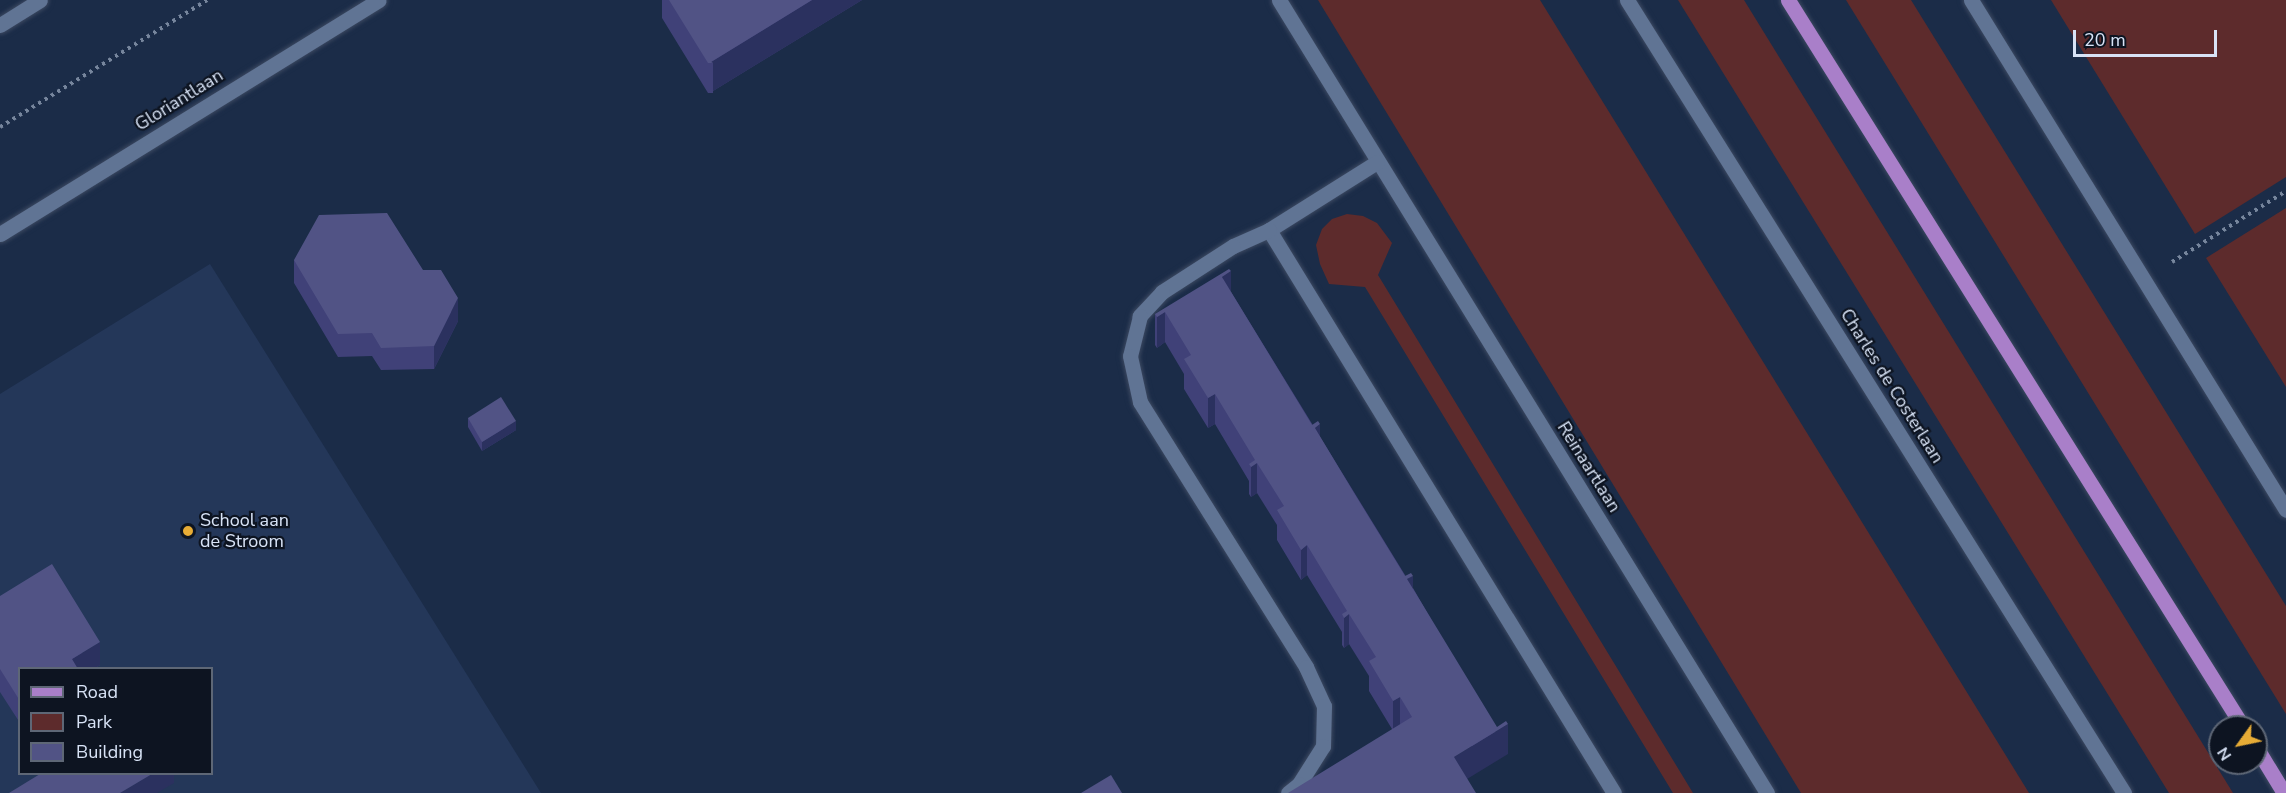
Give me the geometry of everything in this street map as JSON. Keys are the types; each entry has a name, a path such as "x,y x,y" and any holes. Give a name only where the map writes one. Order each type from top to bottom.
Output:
{"main road":[{"path":"1788,0 2235,715"},
{"path":"2268,767 2284,793"}],"street":[{"path":"0,25 40,0"},
{"name":"Gloriantlaan","path":"0,234 379,0"},
{"name":"Reinaartlaan","path":"1279,0 1767,793"},
{"name":"Charles de Costerlaan","path":"1627,0 2124,793"},
{"path":"1971,0 2286,510"},
{"path":"1288,793 1299,784 1323,746 1324,706 1306,667 1140,402 1130,356 1140,316 1162,292 1233,246 1269,230 1377,162"},
{"path":"1269,230 1614,793"}],"path":[{"path":"0,127 207,0"},
{"path":"2144,281 2286,191"}],"shaded area":[{"name":"School aan de Stroom","path":"210,264 541,793 0,793 0,394"}],"green space":[{"path":"1318,0 1540,0 2029,793 1801,793"},
{"path":"1678,0 1744,0 2208,752 2208,775 2222,775 2233,793 2169,793"},
{"path":"1846,0 1911,0 2286,606 2286,714"},
{"path":"2051,0 2286,0 2286,177 2195,234"},
{"path":"2286,208 2286,387 2206,258"},
{"path":"1347,214 1363,216 1377,223 1392,243 1378,275 1693,793 1673,793 1365,287 1329,284 1320,264 1316,245 1322,229 1332,219"}],"building":[{"path":"669,0 812,0 711,62 713,63 708,63"},
{"path":"387,213 423,270 441,270 458,298 434,346 381,348 372,333 338,334 294,260 319,215"},
{"path":"1229,269 1231,271 1222,277 1312,425 1318,421 1320,424 1315,428 1405,576 1411,573 1413,576 1407,579 1497,727 1506,721 1508,724 1454,757 1476,793 1288,793 1412,717 1400,697 1393,701 1369,661 1376,657 1349,614 1344,618 1342,614 1347,611 1307,545 1301,550 1277,510 1284,506 1257,463 1251,467 1249,464 1255,460 1215,394 1208,398 1184,359 1191,355 1165,312 1157,317 1155,314"},
{"path":"501,397 516,421 482,442 468,418"},
{"path":"52,564 100,642 72,659 77,667 18,667 18,698 0,669 0,596"},
{"path":"38,775 150,775 120,793 9,793"},
{"path":"1111,775 1122,793 1081,793"}],"place":[{"name":"School aan de Stroom","path":"188,531"}]}
